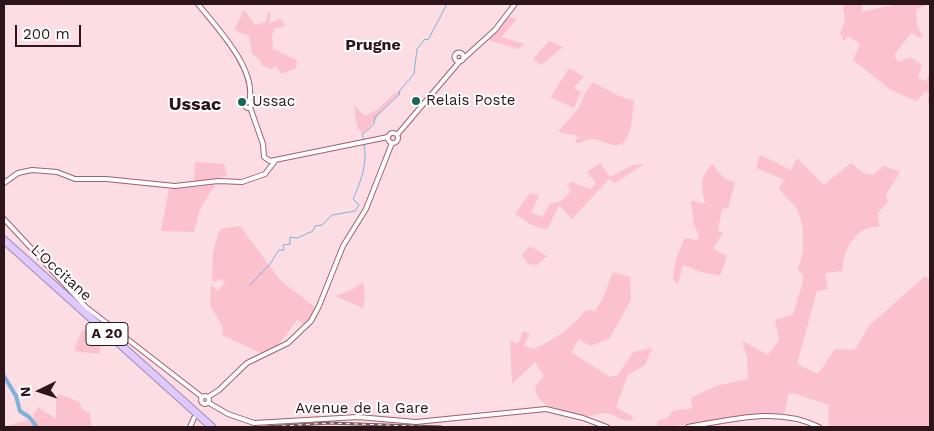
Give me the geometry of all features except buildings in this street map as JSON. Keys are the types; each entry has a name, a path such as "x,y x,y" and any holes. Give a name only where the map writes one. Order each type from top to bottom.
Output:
{"highway":[{"name":"L'Occitane","path":"4,240 212,427"},
{"name":"L'Occitane","path":"4,244 207,427"}],"street":[{"path":"198,4 226,40 247,73 250,85 249,102 245,105 250,107 263,144 264,157 275,161 380,137 388,137 392,133 397,135"},
{"path":"459,60 472,52 495,30 515,4"},
{"path":"459,60 455,54 472,52"},
{"path":"202,398 208,397 219,390 247,363 288,343 311,321 319,306 340,252 372,196 392,143 397,140 397,135 430,94 455,68 461,54"},
{"path":"388,137 392,143"},
{"path":"4,183 18,173 32,170 57,172 75,179 106,179 169,186 218,181 242,182 259,177 268,171 275,161"},
{"path":"4,219 86,307 202,398 203,404 199,412"},
{"path":"203,404 208,403 208,397"},
{"name":"Avenue de la Gare","path":"208,403 222,412 254,423 358,417 416,422 546,409 583,418 607,427"},
{"path":"688,427 763,416 792,418 819,427"},
{"path":"190,427 194,418"}],"shaded area":[{"path":"843,4 862,4 862,12 897,4 930,4 916,9 917,26 923,37 918,37 912,32 894,55 899,62 910,57 922,65 918,78 926,81 930,73 930,103 928,102 929,94 926,91 916,101 891,90 853,60 860,44 849,36 844,41 840,33 845,21"},
{"path":"244,10 255,25 266,22 268,12 271,13 269,24 280,19 286,26 274,29 272,35 273,49 297,60 296,68 282,74 275,66 272,69 261,65 260,60 252,54 249,36 234,30"},
{"path":"508,17 517,19 501,37 524,44 519,49 488,40"},
{"path":"549,41 563,47 541,65 533,59"},
{"path":"569,68 584,77 573,88 581,92 574,108 551,97"},
{"path":"593,83 618,95 634,100 628,136 620,145 613,145 594,139 575,143 578,136 558,132 579,108 585,93"},
{"path":"400,90 399,95 362,135 356,123 354,104 364,116 375,111"},
{"path":"760,155 791,170 797,158 824,185 851,163 863,173 873,175 884,166 900,172 886,195 888,201 878,213 879,227 871,227 864,230 852,241 845,256 843,271 825,273 828,289 817,291 797,364 818,374 835,349 855,350 869,326 925,276 930,280 930,427 828,427 829,405 793,393 788,394 785,412 782,414 751,415 688,425 656,427 658,421 667,418 673,411 692,408 691,398 716,386 748,379 747,358 742,341 768,355 779,340 775,320 793,315 804,277 798,269 803,248 802,225 797,208 779,187 785,180 756,168"},
{"path":"195,162 224,164 227,176 194,182"},
{"path":"600,163 610,177 633,165 644,164 615,183 609,179 572,219 559,205 547,230 532,225 515,214 530,193 539,196 531,213 543,217 550,204 561,201 571,191 567,186 572,182 590,189 596,183 587,172"},
{"path":"712,164 725,179 735,182 728,208 722,209 718,231 723,233 713,249 727,256 720,276 701,272 683,265 678,284 673,279 676,258 685,238 697,240 699,236 694,225 691,201 705,204 702,183"},
{"path":"215,185 200,209 194,232 161,231 169,189"},
{"path":"240,226 280,280 316,308 305,325 297,320 275,349 261,353 222,335 223,327 210,305 211,285 218,291 225,282 220,279 215,282 212,281 213,251 220,229"},
{"path":"530,246 547,256 537,265 528,264 522,255"},
{"path":"613,272 630,277 631,300 609,339 590,346 579,339 571,352 610,377 618,375 633,352 652,348 645,365 628,375 616,407 632,416 633,420 629,421 608,413 587,416 570,414 547,405 537,394 535,387 544,376 535,362 512,384 510,341 518,344 523,331 530,334 524,346 534,349 563,332 586,310 595,311 603,298"},
{"path":"363,282 365,296 363,308 335,296 352,290"},
{"path":"82,330 93,331 102,341 99,354 74,351"},
{"path":"59,394 79,402 83,410 90,413 92,427 4,427 27,420 30,423 38,407 56,419 56,398"}],"waterway":[{"path":"364,140 362,135 374,124 375,117 399,95 400,90 414,74 417,49 425,39 428,40 447,4"},
{"path":"250,285 270,264 279,250 284,250 283,245 290,244 290,237 297,238 313,231 315,226 322,225 332,215 355,211 359,205 353,199 363,172 364,144"},
{"path":"4,376 16,396 20,411 29,417 37,427"}],"railway":[{"path":"266,427 329,423 441,427"}],"place":[{"name":"Relais Poste","path":"416,101"},
{"name":"Ussac","path":"242,102"}],"district":[{"name":"Prugne","path":"373,45"},
{"name":"Ussac","path":"195,105"}]}
